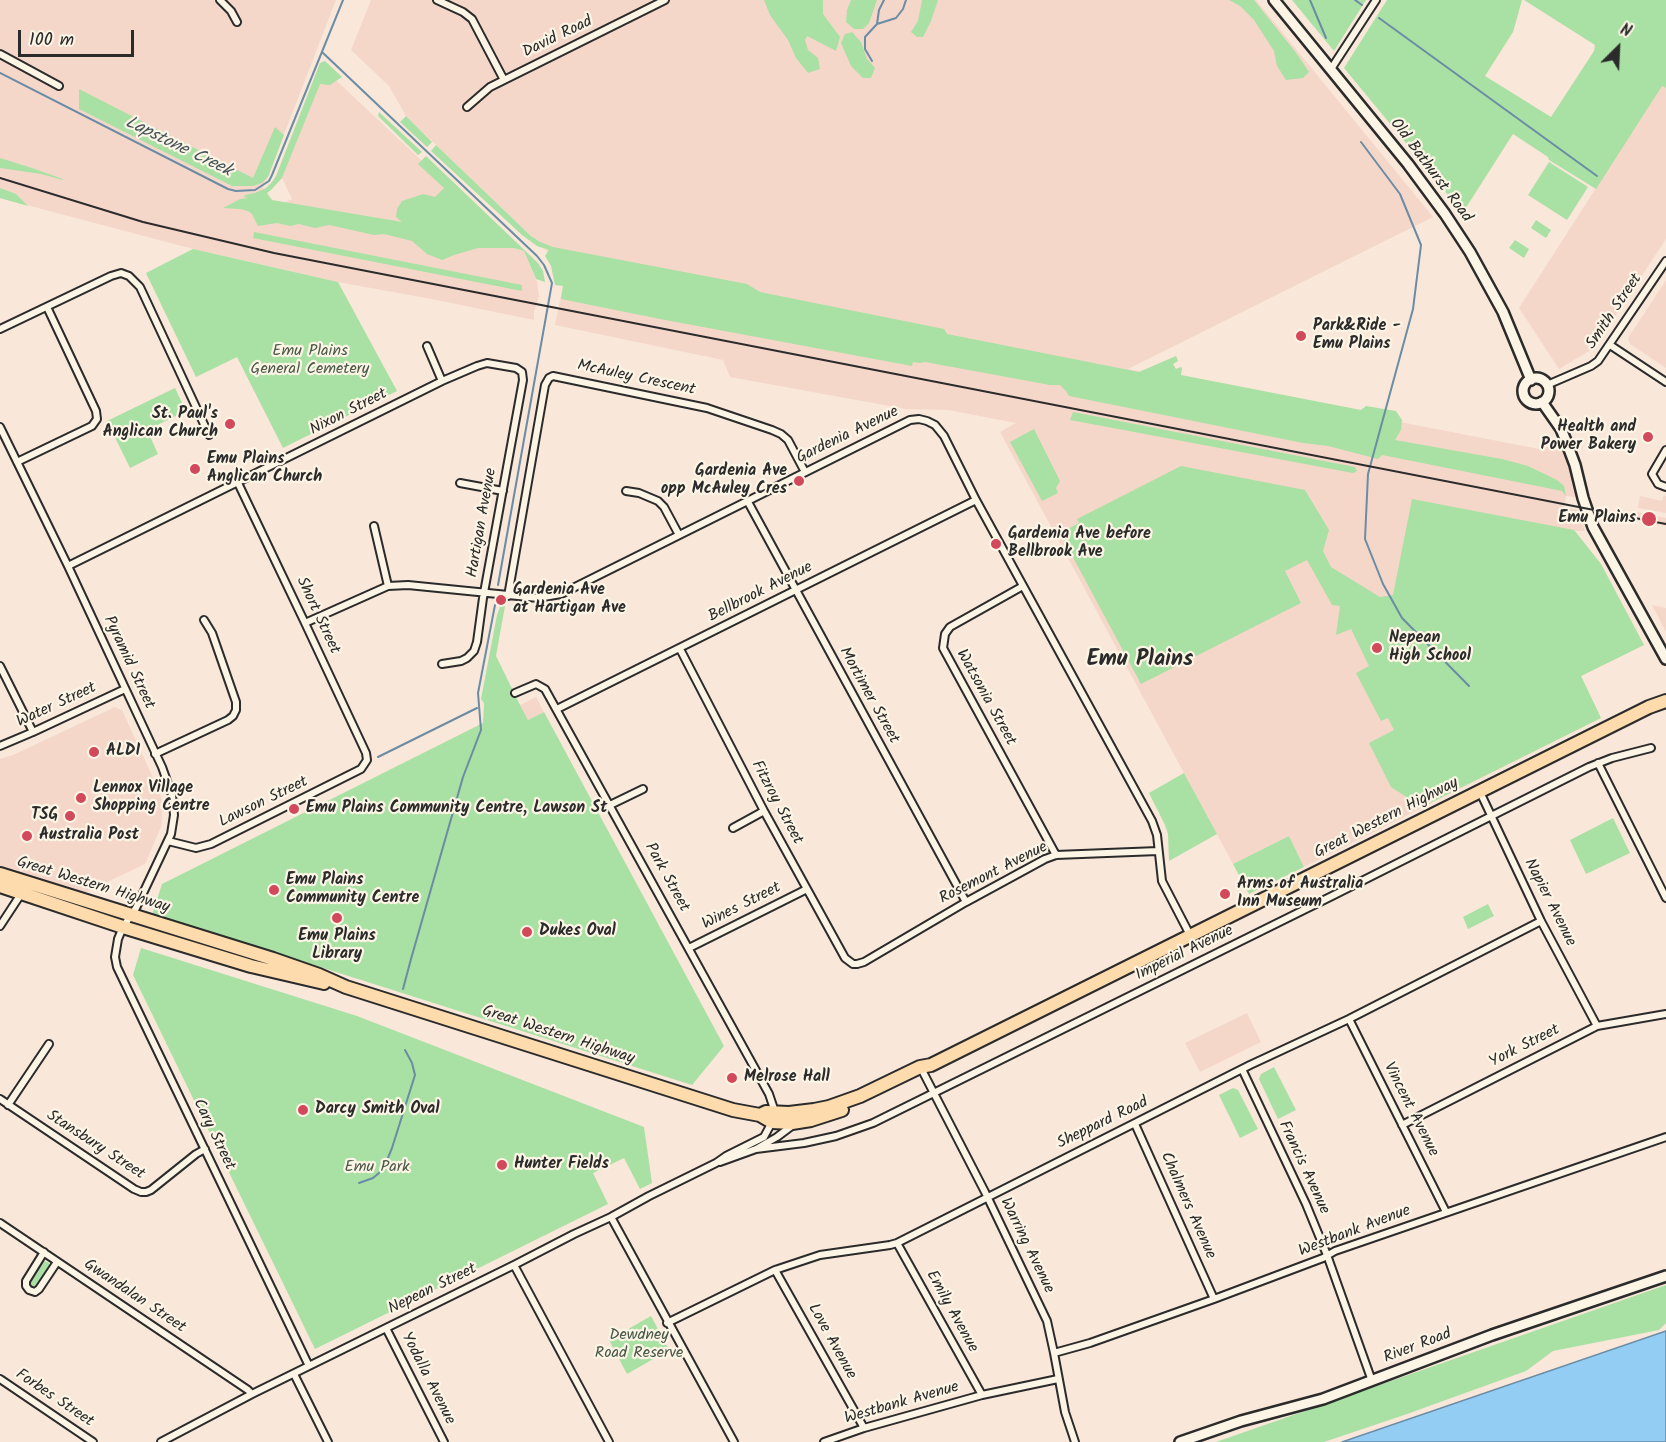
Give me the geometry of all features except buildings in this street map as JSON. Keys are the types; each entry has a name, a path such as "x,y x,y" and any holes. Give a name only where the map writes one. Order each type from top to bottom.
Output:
{"highway":[{"name":"Great Western Highway","path":"0,874 273,959 346,987 733,1110 798,1122 838,1112 927,1069 1649,707 1666,701"},
{"name":"Great Western Highway","path":"0,886 123,927 275,973 346,987"},
{"name":"Great Western Highway","path":"774,1117 828,1107 860,1096 920,1067 927,1069"}],"main road":[{"name":"Old Bathurst Road","path":"1274,0 1408,164 1455,229 1503,312 1531,380"},
{"path":"1531,380 1542,380 1547,385 1548,397 1542,402 1532,403 1525,397 1523,389 1531,380"},
{"path":"1542,402 1561,429 1593,527 1666,659"},
{"name":"River Road","path":"1180,1442 1252,1417 1323,1399 1492,1335 1666,1276"}],"street":[{"path":"220,0 228,7 237,22"},
{"path":"437,0 463,12 472,19 504,80"},
{"name":"David Road","path":"467,107 486,90 504,80 665,0"},
{"path":"1331,69 1376,0"},
{"path":"0,54 59,86"},
{"name":"Smith Street","path":"1547,385 1598,362 1666,261"},
{"path":"0,328 111,276 125,274 140,287 209,435"},
{"path":"17,462 92,426 97,419 96,411 47,307"},
{"path":"1610,345 1666,382"},
{"path":"427,346 442,381"},
{"name":"Nixon Street","path":"68,566 442,381 487,363 516,368"},
{"name":"Hartigan Avenue","path":"442,664 464,660 474,651 477,642 523,380 522,372 516,368"},
{"name":"McAuley Crescent","path":"508,596 545,385 553,376 707,408 772,430 788,440 805,472"},
{"name":"Gardenia Avenue","path":"305,623 388,586 408,585 538,598 561,594 910,420 923,419 936,425 944,436 976,500 1152,821 1157,835 1162,881 1191,936"},
{"name":"Pyramid Street","path":"0,427 168,780 174,808 173,829 132,915"},
{"path":"1666,450 1652,474 1658,484 1666,487"},
{"name":"Short Street","path":"238,483 366,754 367,762"},
{"path":"460,483 503,490"},
{"path":"626,491 639,493 662,504 679,535"},
{"name":"Bellbrook Avenue","path":"557,709 976,500"},
{"name":"Mortimer Street","path":"748,502 966,902"},
{"path":"374,526 388,586"},
{"name":"Watsonia Street","path":"1023,586 950,627 945,634 943,648 1056,855"},
{"path":"155,754 228,720 236,710 236,702 216,643 204,620"},
{"name":"Fitzroy Street","path":"680,649 764,811 845,958 855,964"},
{"path":"0,666 33,732"},
{"name":"Park Street","path":"515,693 539,684 545,689 769,1094 774,1117"},
{"name":"Water Street","path":"0,746 125,689"},
{"name":"Imperial Avenue","path":"756,1149 836,1136 873,1123 1598,763 1651,748"},
{"name":"Lawson Street","path":"168,841 196,848 211,844 361,769 367,762"},
{"path":"1598,763 1666,898"},
{"path":"610,805 643,789"},
{"name":"Napier Avenue","path":"1480,792 1541,921 1597,1026"},
{"path":"733,828 764,811"},
{"name":"Rosemont Avenue","path":"855,964 864,962 1045,859 1056,855 1158,851"},
{"name":"Wines Street","path":"689,948 807,889"},
{"path":"0,926 21,894"},
{"name":"Cary Street","path":"132,915 118,939 115,951 117,967 309,1366"},
{"name":"Sheppard Road","path":"667,1323 775,1270 820,1255 897,1243 1541,921"},
{"name":"York Street","path":"1402,1125 1597,1026 1666,1014"},
{"name":"Vincent Avenue","path":"1349,1019 1446,1212"},
{"path":"8,1105 49,1044"},
{"name":"Warring Avenue","path":"927,1069 934,1093 1045,1317 1066,1416 1075,1442"},
{"name":"Francis Avenue","path":"1242,1070 1306,1204 1372,1381"},
{"name":"Stansbury Street","path":"0,1099 141,1192 151,1190 205,1149"},
{"name":"Nepean Street","path":"162,1442 252,1394 716,1163 764,1137 774,1117"},
{"name":"Nepean Street","path":"716,1163 756,1149 798,1122"},
{"name":"Chalmers Avenue","path":"1135,1124 1214,1299"},
{"name":"Westbank Avenue","path":"1054,1353 1090,1343 1214,1299 1327,1256 1332,1252 1666,1137"},
{"path":"611,1217 734,1442"},
{"name":"Gwandalan Street","path":"0,1223 239,1383 252,1394"},
{"name":"Emily Avenue","path":"897,1243 982,1395"},
{"path":"44,1252 26,1281 29,1290 34,1292 39,1289 57,1262"},
{"path":"514,1265 609,1442"},
{"name":"Love Avenue","path":"775,1270 864,1428"},
{"name":"Yodalla Avenue","path":"386,1328 444,1442"},
{"path":"294,1374 328,1442"},
{"name":"Forbes Street","path":"0,1379 93,1442"},
{"name":"Westbank Avenue","path":"824,1442 864,1428 982,1395 1058,1379"}],"shaded area":[{"path":"0,0 336,0 256,207 266,212 292,199 282,178 325,70 515,248 524,251 537,282 539,296 534,320 338,282 193,249 0,198"},
{"path":"371,0 1256,0 1433,217 1128,369 1539,449 1560,443 1575,497 1566,496 1564,507 1578,510 1585,531 1575,531 1601,564 1644,645 1581,676 1601,718 1304,867 1289,836 1233,864 1000,432 1016,423 948,410 906,409 730,377 723,360 555,325 565,275 552,256 406,116 389,86 351,50"},
{"path":"1662,85 1666,88 1666,239 1594,348 1559,369 1519,308"},
{"path":"1666,280 1666,368 1630,344 1628,338"},
{"path":"1664,495 1666,496 1666,513 1638,508 1640,496 1662,501"},
{"path":"1632,511 1666,518 1666,526 1630,519"},
{"path":"1652,605 1666,608 1666,632"},
{"path":"536,697 544,712 528,720 520,705"},
{"name":"Lennox Village Shopping Centre","path":"115,707 122,710 163,804 161,827 145,864 84,893 0,866 0,759"},
{"path":"1247,1013 1261,1042 1200,1072 1185,1043"}],"green space":[{"path":"764,0 823,0 823,14 840,37 836,51 807,36 805,40 808,50 818,58 820,69 808,73 796,58 788,40 770,15"},
{"path":"851,0 877,0 869,23 863,29 854,29 846,22"},
{"path":"922,0 938,0 923,37 917,37 911,32 918,21"},
{"path":"1229,0 1254,0 1309,72 1303,78 1286,80 1277,66 1274,51 1254,20 1240,6"},
{"path":"1292,0 1366,0 1334,51"},
{"path":"1387,0 1522,0 1513,32 1485,76 1551,117 1594,51 1595,45 1524,0 1666,0 1666,88 1662,86 1596,189 1513,134 1460,217 1444,189 1344,68"},
{"path":"852,32 861,42 867,59 875,68 871,78 863,78 851,66 841,43 845,34"},
{"path":"325,61 342,77 330,85 320,84 282,178 267,193 272,200 402,222 396,217 397,209 402,201 423,194 435,197 444,188 418,164 426,156 538,263 543,271 545,282 536,279 524,251 514,248 478,248 442,260 427,254 412,241 384,234 374,235 329,225 315,228 299,224 290,226 277,223 258,226 248,211 223,208 240,199 248,198 244,197 245,195 266,188 272,182 320,63"},
{"path":"79,89 253,178 275,127 284,135 268,177 262,183 253,186 232,186 79,109"},
{"path":"379,112 422,152 418,155 378,116"},
{"path":"406,116 432,142 427,147 400,122"},
{"path":"436,145 531,236 553,247 747,284 760,292 944,329 947,334 1139,372 1176,356 1178,361 1173,364 1176,369 1182,368 1181,375 1361,410 1366,406 1396,411 1402,420 1401,430 1395,440 1502,459 1528,466 1557,480 1564,486 1566,496 1562,491 1382,455 1378,459 1328,446 1069,396 1060,385 925,362 913,362 912,366 561,299 563,286 555,285 551,266 545,256 549,250 537,246 522,235 431,151"},
{"path":"0,158 32,168 63,180 0,168"},
{"path":"1549,162 1588,187 1567,220 1528,195"},
{"path":"0,188 16,194 28,206 0,198"},
{"path":"1536,220 1551,230 1546,238 1531,228"},
{"path":"254,232 522,285 522,291 253,238"},
{"path":"1515,240 1529,249 1524,258 1509,248"},
{"name":"Emu Plains General Cemetery","path":"193,249 338,282 397,391 283,448 237,357 196,377 146,273"},
{"path":"175,388 186,411 147,430 158,454 130,468 107,421"},
{"path":"1073,412 1355,467 1357,471 1353,473 1070,420"},
{"path":"1034,429 1060,481 1056,488 1058,493 1042,501 1010,442"},
{"path":"1181,466 1305,490 1329,530 1323,551 1331,567 1380,597 1393,595 1412,499 1574,530 1601,564 1644,645 1581,676 1601,718 1422,807 1391,787 1369,743 1394,730 1388,718 1381,721 1356,673 1369,666 1351,629 1336,635 1340,606 1332,605 1307,560 1285,571 1301,603 1141,684 1061,535 1062,532 1079,523 1077,519"},
{"path":"498,605 505,606 496,656 520,705 528,720 544,712 724,1046 692,1085 152,915 162,884 483,723 484,703 481,699 500,607"},
{"path":"1184,773 1217,834 1169,861 1168,834 1149,793"},
{"path":"1613,818 1630,853 1586,874 1570,840"},
{"path":"1289,836 1304,867 1249,894 1233,864"},
{"path":"1488,904 1494,916 1468,929 1463,917"},
{"name":"Emu Park","path":"141,948 357,1016 644,1127 652,1183 640,1189 624,1158 593,1173 608,1204 315,1349 133,975"},
{"path":"1274,1067 1296,1110 1278,1119 1259,1079 1261,1074"},
{"path":"1233,1088 1238,1090 1258,1129 1240,1138 1219,1095"},
{"path":"45,1261 49,1263 49,1267 36,1286 31,1287 30,1281"},
{"path":"1666,1285 1666,1323 1659,1330 1553,1351 1526,1371 1324,1442 1216,1442"},
{"name":"Dewdney Road Reserve","path":"651,1316 669,1350 627,1374 609,1340"}],"water":[{"path":"1666,1331 1666,1442 1342,1442"}],"waterway":[{"name":"Lapstone Creek","path":"0,73 228,189 255,190 269,181 272,175 343,0"},
{"path":"877,24 879,10 884,0"},
{"path":"872,61 865,49 865,37 877,24 896,18 906,0"},
{"path":"1310,0 1326,38"},
{"path":"1355,0 1362,5"},
{"path":"1379,18 1597,176"},
{"path":"322,52 537,256 552,283 498,585"},
{"path":"1361,142 1400,194 1421,245 1413,309 1368,474 1365,539 1383,584 1402,618 1469,686"},
{"path":"403,989 463,777 481,730 478,693 495,605"},
{"path":"378,757 477,708"},
{"path":"359,1183 379,1173 392,1148 415,1075 405,1050"}],"railway":[{"path":"0,178 143,222 274,253 1666,524"}],"place":[{"name":"Park&Ride - Emu Plains","path":"1301,336"},
{"name":"St. Paul's Anglican Church","path":"230,424"},
{"name":"Health and Power Bakery","path":"1648,437"},
{"name":"Emu Plains Anglican Church","path":"195,469"},
{"name":"Gardenia Ave opp McAuley Cres","path":"799,481"},
{"name":"Emu Plains","path":"1649,519"},
{"name":"Gardenia Ave before Bellbrook Ave","path":"996,544"},
{"name":"Gardenia Ave at Hartigan Ave","path":"501,600"},
{"name":"Nepean High School","path":"1377,648"},
{"name":"ALDI","path":"94,752"},
{"name":"Lennox Village Shopping Centre","path":"81,798"},
{"name":"Emu Plains Community Centre, Lawson St","path":"294,809"},
{"name":"TSG","path":"70,816"},
{"name":"Australia Post","path":"27,836"},
{"name":"Emu Plains Community Centre","path":"274,890"},
{"name":"Arms of Australia Inn Museum","path":"1225,894"},
{"name":"Emu Plains Library","path":"337,918"},
{"name":"Dukes Oval","path":"527,932"},
{"name":"Melrose Hall","path":"732,1078"},
{"name":"Darcy Smith Oval","path":"303,1110"},
{"name":"Hunter Fields","path":"502,1165"}],"district":[{"name":"Emu Plains","path":"1140,661"}]}
